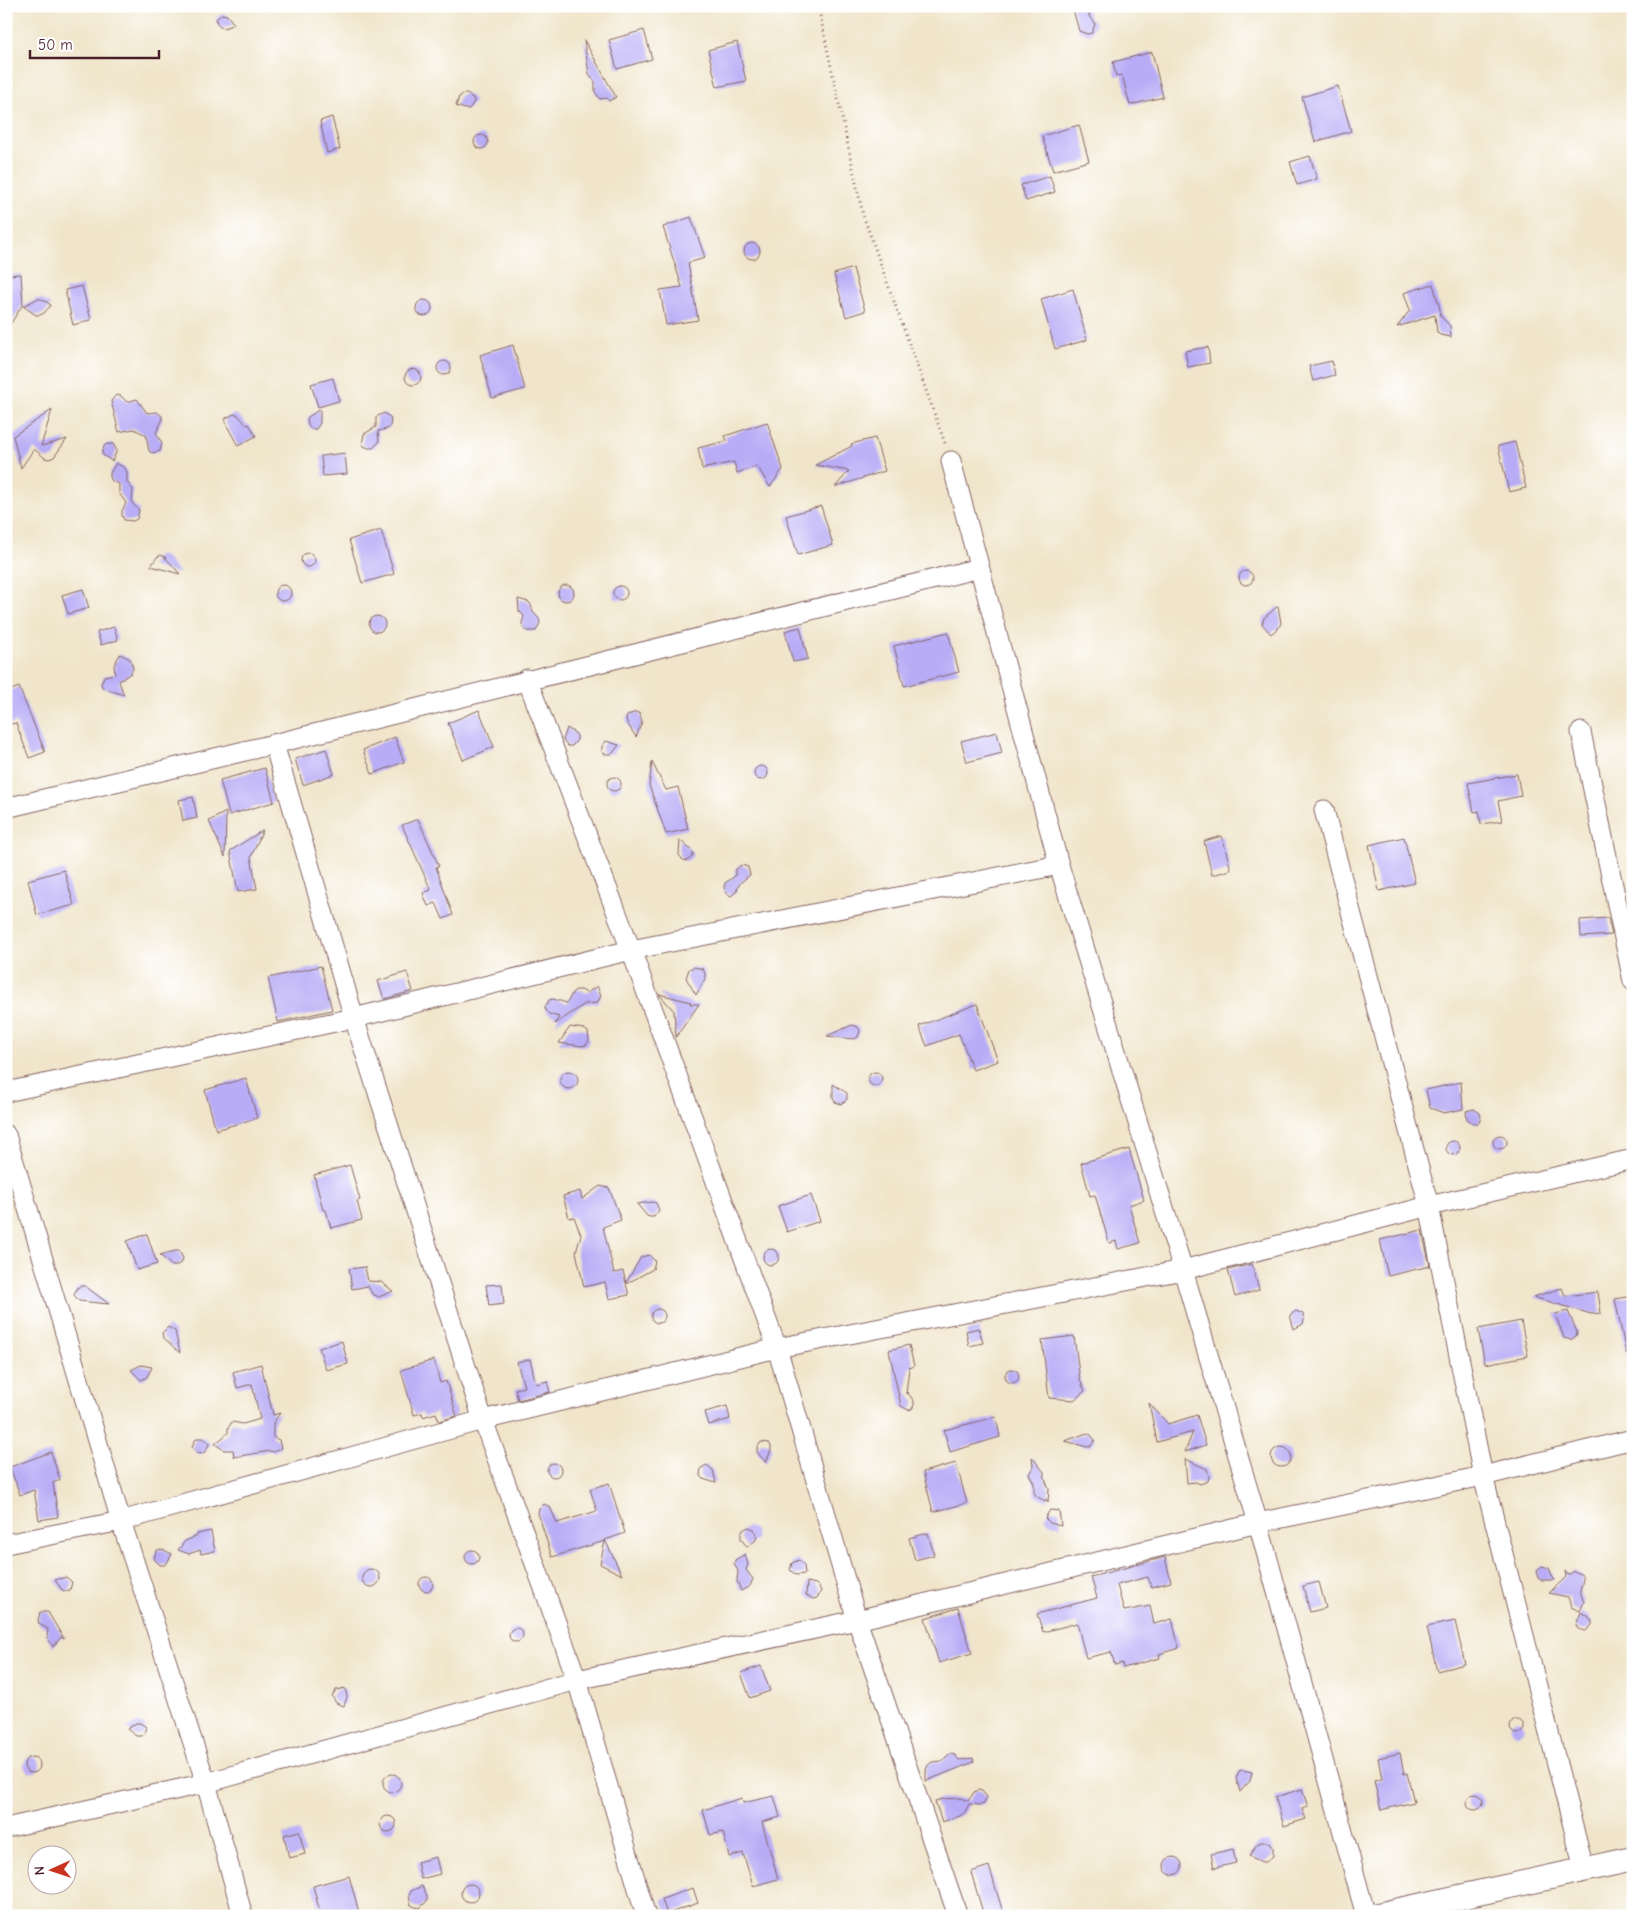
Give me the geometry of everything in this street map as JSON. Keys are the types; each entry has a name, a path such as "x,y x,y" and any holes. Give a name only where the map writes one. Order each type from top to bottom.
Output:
{"street":[{"path":"951,460 1059,865 1183,1270 1258,1524 1366,1916"},
{"path":"6,808 274,744 527,679 979,568"},
{"path":"527,679 631,950 777,1348 857,1620 958,1916"},
{"path":"1581,732 1633,981"},
{"path":"274,744 354,1018 483,1420 577,1680 646,1916"},
{"path":"1324,810 1429,1206 1483,1476 1584,1869"},
{"path":"6,1092 354,1018 631,950 1059,865"},
{"path":"6,1135 121,1521 206,1783 243,1916"},
{"path":"6,1544 121,1521 483,1420 777,1348 1183,1270 1429,1206 1633,1159"},
{"path":"6,1828 206,1783 577,1680 857,1620 1258,1524 1483,1476 1633,1439"},
{"path":"1373,1916 1633,1859"}],"path":[{"path":"818,6 864,215 951,460"}],"building":[{"path":"1072,6 1086,6 1090,18 1095,24 1092,33 1087,34 1079,31"},
{"path":"222,14 227,15 234,24 224,28 220,27 216,19"},
{"path":"644,30 652,59 617,69 609,40"},
{"path":"584,40 616,97 609,101 607,98 600,99 595,92 595,82 589,74"},
{"path":"737,42 746,81 717,87 708,50"},
{"path":"1152,52 1163,97 1130,105 1122,75 1116,76 1113,62"},
{"path":"1338,86 1351,131 1315,142 1302,97"},
{"path":"463,94 473,98 474,102 469,109 456,106 459,97"},
{"path":"332,117 340,149 327,153 320,121"},
{"path":"1079,125 1089,161 1053,171 1042,136"},
{"path":"481,135 486,137 488,142 486,147 481,149 476,147 474,142 476,137"},
{"path":"1310,156 1317,179 1297,185 1290,162"},
{"path":"1050,176 1055,192 1026,201 1021,185"},
{"path":"691,217 705,258 688,263 698,320 666,325 660,290 682,287 663,227"},
{"path":"752,243 760,251 752,259 744,251"},
{"path":"853,268 865,311 846,317 834,274"},
{"path":"21,274 23,304 6,331 6,275"},
{"path":"1433,284 1441,313 1439,314 1450,326 1451,337 1440,335 1437,332 1435,315 1397,327 1410,310 1404,293"},
{"path":"82,286 91,320 73,325 65,290"},
{"path":"1073,289 1087,340 1055,349 1041,299"},
{"path":"37,299 42,299 51,305 40,315 36,315 23,306"},
{"path":"424,300 432,308 424,316 416,308"},
{"path":"513,345 525,389 492,398 480,355"},
{"path":"1208,347 1210,363 1188,367 1185,351"},
{"path":"441,361 447,361 451,368 447,375 441,375 437,371 437,365"},
{"path":"1332,361 1335,375 1313,381 1309,366"},
{"path":"413,369 419,371 421,377 419,383 413,385 407,383 405,377 407,371"},
{"path":"333,378 339,401 318,407 311,384"},
{"path":"116,395 121,396 127,402 137,399 147,413 157,412 162,416 162,421 156,433 162,443 160,451 152,453 149,451 146,435 134,429 119,432 111,401"},
{"path":"320,409 320,423 316,429 312,429 309,427 308,417"},
{"path":"52,410 41,446 67,439 54,457 49,459 34,449 21,468 13,436"},
{"path":"384,413 391,418 390,427 378,431 379,442 373,448 362,445 364,434 376,427 376,417"},
{"path":"234,414 238,415 247,425 249,424 256,436 238,446 225,422 226,418"},
{"path":"767,422 783,469 770,487 757,466 737,473 734,462 702,469 698,448 727,441 725,436"},
{"path":"875,438 885,471 835,487 849,471 815,465 852,446 851,444"},
{"path":"1515,442 1526,488 1509,492 1498,446"},
{"path":"113,444 116,449 112,461 102,453 104,446"},
{"path":"345,453 347,474 323,476 321,456"},
{"path":"116,463 125,468 127,472 127,482 133,490 132,503 139,510 137,519 133,521 124,520 122,511 126,503 119,493 119,484 112,481 110,477 110,473"},
{"path":"821,506 833,545 798,555 786,516"},
{"path":"381,530 394,574 362,583 349,540"},
{"path":"305,553 311,553 315,560 311,567 305,567 301,563 301,557"},
{"path":"161,555 180,574 151,566 157,557"},
{"path":"1243,571 1249,571 1253,578 1249,585 1243,585 1239,581 1239,575"},
{"path":"283,585 289,587 291,593 289,599 283,601 277,599 275,593 277,587"},
{"path":"563,585 569,585 574,590 572,599 563,601 558,596 558,590"},
{"path":"620,586 625,588 627,593 625,598 620,600 615,598 613,593 615,588"},
{"path":"83,589 89,608 68,614 62,595"},
{"path":"518,599 529,602 533,612 539,619 540,623 536,631 527,631 523,628 524,616 519,611"},
{"path":"1278,606 1281,623 1271,634 1262,624 1264,618"},
{"path":"377,616 383,618 385,624 383,630 377,632 371,630 369,624 371,618"},
{"path":"114,627 118,640 101,645 97,632"},
{"path":"800,627 808,659 793,662 785,631"},
{"path":"948,632 959,672 904,686 894,646"},
{"path":"120,654 130,659 133,668 131,673 119,681 124,695 103,688 101,684 104,676 115,674 114,665"},
{"path":"19,687 45,752 29,758 16,723 6,725 6,692"},
{"path":"479,710 494,747 463,760 448,723"},
{"path":"636,712 640,714 642,722 636,737 626,718 628,715"},
{"path":"567,728 577,736 577,740 572,746 568,746 563,740"},
{"path":"997,732 1002,753 967,762 961,741"},
{"path":"395,737 404,762 372,774 363,750"},
{"path":"606,741 619,745 612,754 604,754 602,751 602,746"},
{"path":"326,749 334,774 303,785 295,759"},
{"path":"652,762 666,790 678,787 688,829 666,834 649,785"},
{"path":"758,766 764,766 768,773 764,780 758,780 754,776 754,770"},
{"path":"265,768 274,802 229,815 220,780"},
{"path":"1517,774 1521,796 1498,801 1502,821 1481,824 1479,811 1474,812 1468,783"},
{"path":"611,777 617,777 621,784 617,791 611,791 607,787 607,781"},
{"path":"193,797 197,818 183,821 179,800"},
{"path":"226,812 225,857 209,821"},
{"path":"418,819 439,866 436,867 453,915 443,919 436,903 428,906 423,893 431,890 402,825"},
{"path":"263,830 251,857 257,889 238,892 230,851"},
{"path":"1222,836 1231,870 1212,875 1204,841"},
{"path":"1404,837 1415,883 1379,891 1369,845"},
{"path":"680,840 693,852 693,856 687,861 683,860 679,855"},
{"path":"741,865 748,867 750,875 740,883 736,892 731,896 725,892 725,883 735,876 735,870"},
{"path":"64,870 74,905 37,915 28,880"},
{"path":"1608,918 1612,935 1581,937 1580,920"},
{"path":"321,966 332,1010 278,1022 268,978"},
{"path":"694,967 703,969 705,974 705,979 696,995 686,978 689,969"},
{"path":"407,972 413,991 384,999 378,981"},
{"path":"597,986 601,996 597,1003 585,1004 555,1024 559,1017 546,1011 545,1007 549,1000 553,999 567,1003 576,990 587,993"},
{"path":"659,994 691,1002 690,1004 699,1004 676,1037 674,1011"},
{"path":"977,1004 998,1061 973,1070 959,1034 927,1046 919,1026"},
{"path":"852,1025 858,1027 860,1031 858,1037 854,1039 827,1036"},
{"path":"570,1027 584,1029 588,1032 589,1041 586,1045 559,1043"},
{"path":"565,1071 573,1071 578,1076 576,1087 565,1089 560,1084 560,1076"},
{"path":"872,1072 878,1072 882,1079 878,1086 872,1086 868,1082 868,1076"},
{"path":"246,1078 257,1118 216,1130 205,1090"},
{"path":"1461,1082 1463,1109 1444,1113 1430,1108 1426,1090"},
{"path":"833,1084 847,1093 847,1099 842,1104 835,1102 833,1098"},
{"path":"1474,1109 1480,1113 1479,1123 1473,1123 1467,1119 1466,1111"},
{"path":"1497,1135 1503,1135 1507,1142 1503,1149 1497,1149 1493,1145 1493,1139"},
{"path":"1450,1141 1456,1141 1460,1148 1456,1155 1450,1155 1446,1151 1446,1145"},
{"path":"1129,1149 1144,1200 1129,1205 1140,1243 1118,1249 1116,1241 1109,1243 1095,1195 1090,1196 1081,1163"},
{"path":"350,1165 360,1200 357,1201 362,1220 331,1228 326,1210 323,1210 314,1175"},
{"path":"600,1186 609,1188 621,1220 603,1227 614,1273 623,1271 626,1283 641,1257 649,1255 655,1261 653,1269 626,1284 629,1295 609,1299 605,1282 584,1287 576,1252 581,1235 574,1217 569,1218 563,1196 580,1191 582,1199"},
{"path":"811,1195 820,1221 787,1232 778,1206"},
{"path":"656,1203 659,1210 654,1217 647,1216 637,1204"},
{"path":"1422,1230 1430,1266 1388,1276 1380,1240"},
{"path":"147,1234 157,1264 137,1270 127,1241"},
{"path":"771,1249 777,1251 779,1257 777,1263 771,1265 765,1263 763,1257 765,1251"},
{"path":"179,1251 183,1258 182,1262 176,1266 172,1266 160,1255"},
{"path":"1252,1264 1259,1290 1235,1297 1228,1270"},
{"path":"365,1267 368,1281 381,1282 393,1291 379,1297 372,1294 368,1286 352,1289 349,1269"},
{"path":"502,1284 504,1304 489,1306 486,1285"},
{"path":"85,1286 109,1304 79,1301 74,1295 77,1288"},
{"path":"1562,1288 1565,1296 1598,1292 1601,1313 1591,1314 1533,1297"},
{"path":"1633,1296 1633,1352 1626,1353 1615,1299"},
{"path":"658,1309 663,1311 665,1316 663,1321 658,1323 653,1321 651,1316 653,1311"},
{"path":"1296,1311 1303,1314 1304,1320 1303,1324 1294,1329 1290,1315"},
{"path":"1568,1311 1577,1332 1576,1336 1571,1340 1564,1338 1555,1314"},
{"path":"1521,1321 1528,1356 1485,1364 1478,1329"},
{"path":"168,1327 175,1331 180,1353 163,1337 162,1333"},
{"path":"979,1328 983,1343 969,1346 966,1331"},
{"path":"1074,1336 1080,1380 1085,1391 1074,1400 1049,1398 1042,1340"},
{"path":"342,1341 348,1364 326,1370 319,1348"},
{"path":"909,1345 914,1366 909,1368 906,1394 907,1392 914,1401 914,1405 912,1409 908,1410 901,1406 889,1350"},
{"path":"530,1359 536,1384 547,1381 550,1392 518,1400 515,1389 524,1387 517,1362"},
{"path":"434,1360 440,1383 446,1381 457,1416 439,1421 436,1413 423,1417 422,1413 414,1415 401,1370"},
{"path":"261,1364 273,1415 280,1413 273,1423 273,1437 279,1440 281,1448 274,1452 234,1457 233,1450 224,1450 215,1444 228,1433 228,1428 232,1422 243,1424 260,1419 252,1384 237,1388 233,1372"},
{"path":"141,1365 152,1367 147,1377 141,1380 131,1370"},
{"path":"1012,1369 1017,1371 1019,1376 1017,1381 1012,1383 1007,1381 1005,1376 1007,1371"},
{"path":"1149,1403 1168,1424 1197,1415 1206,1445 1185,1452 1193,1432 1157,1442"},
{"path":"727,1406 730,1419 709,1425 705,1412"},
{"path":"996,1417 1000,1437 950,1452 944,1430"},
{"path":"1087,1433 1095,1440 1091,1446 1087,1447 1065,1441"},
{"path":"198,1438 202,1438 210,1443 205,1452 201,1454 197,1453 192,1447"},
{"path":"761,1442 769,1443 771,1446 766,1463 757,1452"},
{"path":"1281,1447 1288,1450 1291,1457 1288,1464 1281,1467 1274,1464 1271,1457 1274,1450"},
{"path":"51,1452 60,1480 53,1483 58,1517 39,1520 34,1490 20,1495 10,1467"},
{"path":"1032,1457 1044,1472 1049,1489 1048,1502 1046,1499 1045,1501 1036,1496 1034,1492 1034,1483 1029,1474 1033,1467"},
{"path":"1185,1459 1207,1469 1208,1481 1200,1484 1196,1482 1187,1483"},
{"path":"554,1463 559,1465 561,1470 559,1475 554,1477 549,1475 547,1470 549,1465"},
{"path":"956,1463 967,1503 933,1512 923,1472"},
{"path":"707,1465 713,1470 716,1483 703,1479 700,1476 701,1468"},
{"path":"609,1483 625,1533 605,1540 622,1575 600,1564 605,1541 552,1557 538,1513 539,1509 544,1504 550,1507 557,1523 597,1511 590,1489"},
{"path":"1050,1510 1059,1511 1061,1526 1050,1523 1045,1518"},
{"path":"748,1527 754,1529 757,1537 747,1547 741,1539 741,1534"},
{"path":"211,1531 215,1551 201,1554 200,1550 189,1554 178,1550 185,1541 197,1536 197,1534"},
{"path":"928,1533 934,1555 915,1560 909,1538"},
{"path":"160,1549 172,1554 164,1565 160,1565 154,1559 156,1551"},
{"path":"469,1550 475,1550 479,1557 475,1564 469,1564 465,1560 465,1554"},
{"path":"745,1554 748,1565 746,1570 753,1579 750,1586 741,1591 737,1581 738,1571 734,1564 735,1560"},
{"path":"1165,1557 1171,1582 1151,1587 1148,1577 1117,1585 1124,1611 1150,1606 1154,1624 1172,1619 1179,1648 1159,1654 1160,1658 1123,1668 1122,1663 1115,1665 1111,1652 1086,1658 1077,1623 1043,1632 1037,1614 1097,1598 1091,1577"},
{"path":"799,1560 804,1565 805,1574 796,1575 790,1570 792,1563"},
{"path":"1542,1566 1549,1568 1554,1580 1541,1580 1538,1578 1536,1571"},
{"path":"371,1569 377,1572 380,1578 377,1584 371,1587 365,1584 362,1578 365,1572"},
{"path":"1565,1571 1568,1575 1574,1571 1582,1575 1580,1592 1584,1602 1580,1611 1571,1607 1568,1597 1549,1593 1566,1577"},
{"path":"66,1577 72,1582 70,1590 66,1591 62,1590 55,1580"},
{"path":"423,1577 429,1577 433,1584 429,1591 423,1591 419,1587 419,1581"},
{"path":"807,1582 816,1584 819,1587 821,1591 817,1598 813,1599 806,1595"},
{"path":"1319,1582 1326,1608 1310,1612 1303,1586"},
{"path":"958,1608 972,1653 939,1663 925,1618"},
{"path":"40,1612 48,1612 64,1639 61,1637 53,1647 47,1637 48,1629 39,1624"},
{"path":"1581,1612 1592,1621 1592,1625 1586,1631 1578,1629 1576,1625"},
{"path":"1455,1621 1465,1664 1437,1671 1427,1627"},
{"path":"513,1628 519,1628 523,1635 519,1642 513,1642 509,1638 509,1632"},
{"path":"761,1666 770,1691 750,1698 741,1673"},
{"path":"345,1688 347,1697 344,1706 336,1703 332,1696 336,1690"},
{"path":"1514,1720 1520,1720 1524,1727 1520,1734 1514,1734 1510,1730 1510,1724"},
{"path":"136,1723 146,1727 144,1734 141,1736 136,1736 127,1729"},
{"path":"1400,1753 1404,1774 1407,1773 1414,1802 1381,1810 1374,1781 1382,1779 1378,1758"},
{"path":"950,1754 955,1755 959,1760 973,1758 974,1762 926,1781 928,1765 932,1762 942,1761"},
{"path":"32,1757 38,1759 40,1765 38,1771 32,1773 26,1771 24,1765 26,1759"},
{"path":"1239,1771 1252,1772 1250,1781 1240,1792 1236,1778"},
{"path":"392,1774 398,1777 401,1783 398,1789 392,1792 386,1789 383,1783 386,1777"},
{"path":"1302,1789 1308,1807 1302,1809 1306,1819 1284,1826 1275,1797"},
{"path":"982,1791 987,1797 984,1804 969,1804 965,1812 960,1816 942,1822 935,1801 960,1798 968,1801 974,1792"},
{"path":"1472,1794 1478,1794 1483,1799 1481,1808 1472,1810 1467,1805 1467,1799"},
{"path":"774,1796 780,1817 762,1822 778,1879 753,1886 743,1853 729,1857 723,1832 710,1835 703,1810 742,1798 743,1803"},
{"path":"388,1816 394,1818 396,1824 394,1830 388,1832 382,1830 380,1824 382,1818"},
{"path":"299,1831 305,1854 289,1858 284,1835"},
{"path":"1269,1842 1273,1847 1273,1856 1266,1862 1249,1856 1257,1844"},
{"path":"1233,1849 1236,1863 1214,1868 1211,1854"},
{"path":"436,1857 440,1874 421,1879 417,1862"},
{"path":"1173,1857 1179,1860 1182,1866 1179,1872 1173,1875 1167,1872 1164,1866 1167,1860"},
{"path":"989,1866 1004,1916 984,1916 971,1872"},
{"path":"349,1876 360,1916 321,1916 313,1886"},
{"path":"470,1884 476,1887 479,1893 476,1899 470,1902 464,1899 461,1893 464,1887"},
{"path":"422,1886 427,1896 427,1901 420,1908 415,1907 411,1905 409,1895 411,1891"},
{"path":"693,1888 698,1903 667,1914 662,1899"}]}
